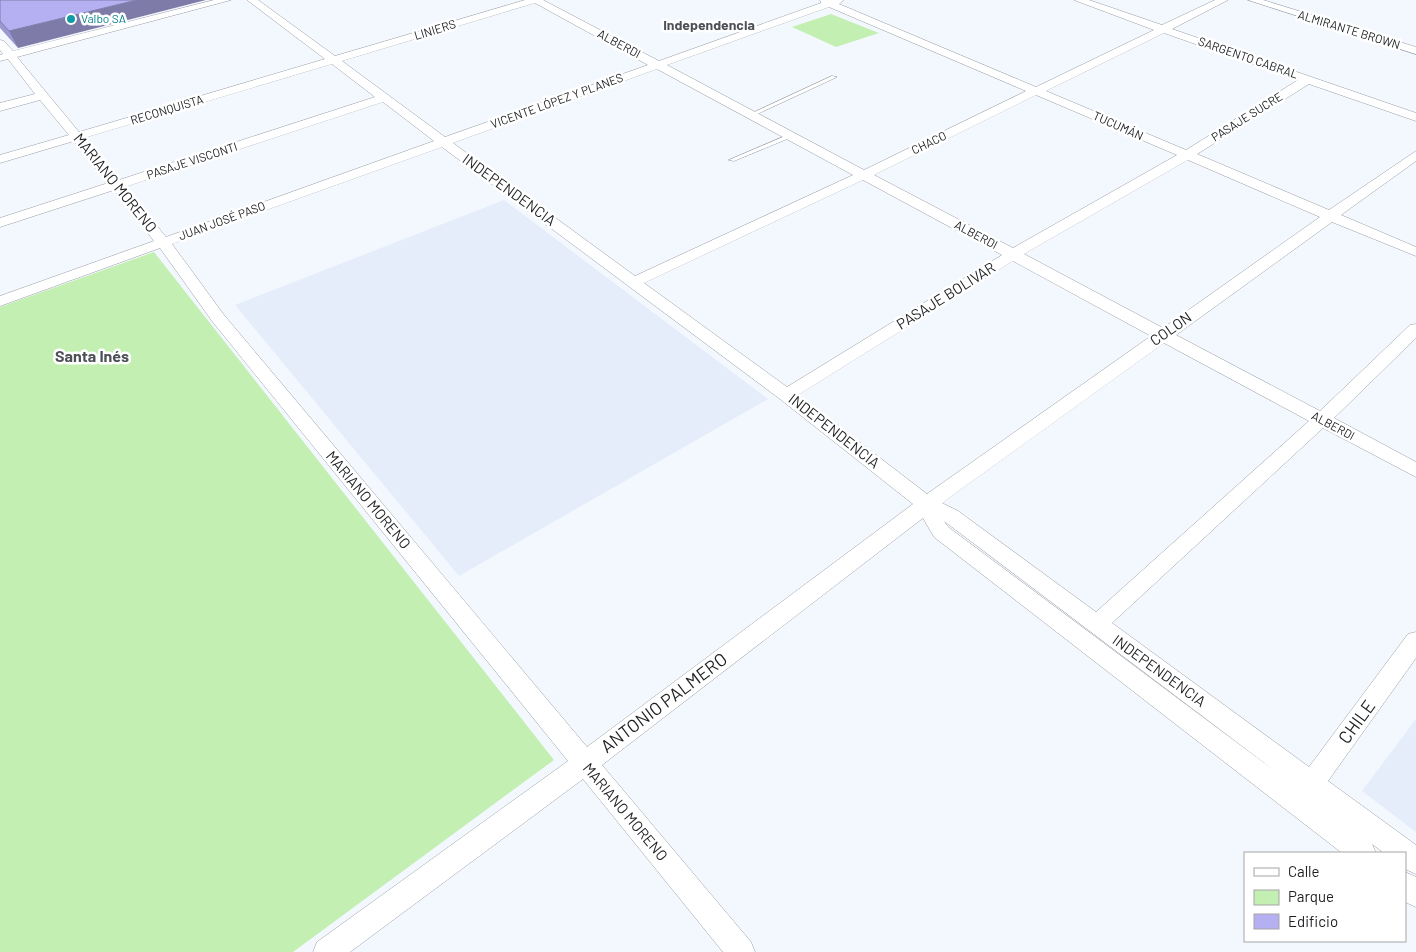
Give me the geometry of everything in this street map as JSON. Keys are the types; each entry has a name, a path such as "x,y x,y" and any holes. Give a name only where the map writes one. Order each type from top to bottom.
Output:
{"street":[{"path":"3,52 226,0"},
{"name":"INDEPENDENCIA","path":"252,0 786,394 927,504 951,516 1405,852"},
{"name":"LINIERS","path":"334,60 536,0"},
{"name":"ALBERDI","path":"536,0 1416,470"},
{"name":"SARGENTO CABRAL","path":"1080,0 1416,117"},
{"name":"CHACO","path":"633,282 863,175 1222,0"},
{"name":"ALMIRANTE BROWN","path":"1253,0 1416,51"},
{"name":"VICENTE LÓPEZ Y PLANES","path":"444,142 829,1"},
{"name":"TUCUMÁN","path":"829,1 1186,156 1416,252"},
{"name":"MARIANO MORENO","path":"3,52 44,95 115,186 163,242 218,318 741,952"},
{"name":"RECONQUISTA","path":"0,159 334,60"},
{"name":"PASAJE SUCRE","path":"1186,156 1308,79"},
{"path":"0,107 44,95"},
{"name":"PASAJE VISCONTI","path":"0,223 384,98"},
{"name":"JUAN JOSÉ PASO","path":"0,301 444,142"},
{"name":"COLON","path":"927,504 1416,155"},
{"name":"PASAJE BOLIVAR","path":"786,394 1012,255 1186,156"},
{"path":"1097,624 1321,420 1416,329"},
{"path":"927,504 935,524 941,532 1362,852"},
{"name":"ANTONIO PALMERO","path":"327,952 585,763 927,504"},
{"name":"CHILE","path":"1296,802 1312,784 1416,641"},
{"path":"1406,886 1416,894"}],"lane":[{"path":"751,115 834,77"},
{"path":"732,160 790,136"}],"shaded area":[{"path":"504,200 768,399 459,576 235,305"},
{"path":"1416,719 1416,832 1362,791"}],"green space":[{"path":"831,14 879,33 836,47 792,27"},
{"path":"154,252 554,760 293,952 0,952 0,307"}],"building":[{"path":"0,0 137,0 9,31 0,21"}],"place":[{"name":"Valbo SA","path":"71,19"}],"district":[{"name":"Independencia","path":"709,25"},
{"name":"Santa Inés","path":"92,356"}]}
